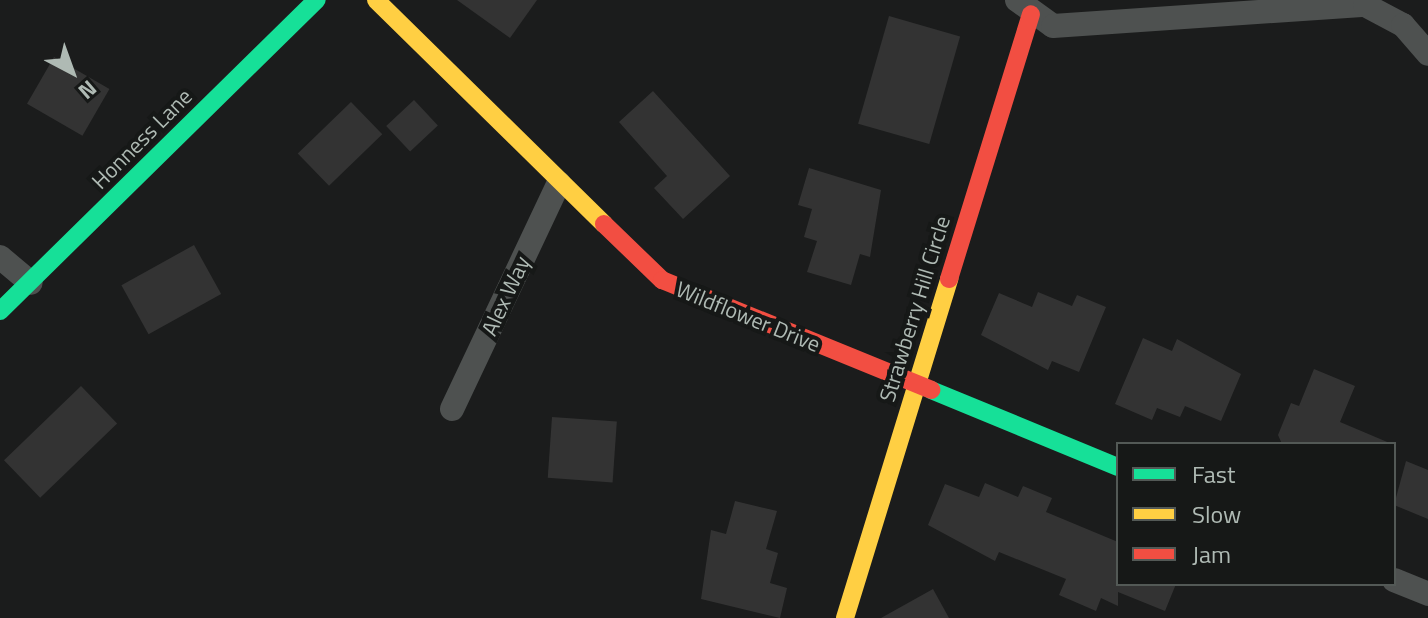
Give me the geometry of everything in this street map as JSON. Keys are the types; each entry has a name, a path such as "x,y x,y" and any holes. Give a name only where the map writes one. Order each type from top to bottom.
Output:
{"street":[{"name":"Honness Lane","path":"0,311 317,0"},
{"name":"Wildflower Drive","path":"376,0 639,264 687,296 917,384 1116,466"},
{"path":"1024,7 1053,26 1365,5 1403,25 1428,54"},
{"name":"Strawberry Hill Circle","path":"845,618 917,384 1024,7"},
{"name":"Alex Way","path":"452,409 559,183"},
{"path":"0,257 31,283"},
{"path":"1396,581 1428,594"}],"building":[{"path":"457,0 537,0 510,38"},
{"path":"889,16 960,36 929,144 858,124"},
{"path":"54,57 109,89 82,136 27,104"},
{"path":"653,91 730,176 683,219 654,188 667,176 619,122"},
{"path":"414,100 438,126 410,152 386,126"},
{"path":"351,102 382,134 329,186 298,153"},
{"path":"809,168 881,190 870,257 860,254 851,285 807,272 817,241 804,237 812,209 798,205"},
{"path":"194,245 221,294 149,334 121,285"},
{"path":"1038,292 1072,306 1077,295 1106,307 1079,372 1052,361 1048,370 981,335 999,293 1032,307"},
{"path":"1143,338 1172,351 1177,339 1241,374 1221,421 1185,406 1180,417 1157,408 1152,420 1115,404"},
{"path":"1314,369 1355,386 1340,422 1387,442 1281,442 1278,435 1291,403 1299,406"},
{"path":"81,386 117,423 40,498 4,460"},
{"path":"552,417 617,422 613,482 548,478"},
{"path":"1406,461 1428,470 1428,519 1396,506"},
{"path":"985,483 1018,497 1023,486 1052,498 1046,512 1116,541 1116,586 1175,586 1165,611 1118,592 1118,606 1101,598 1096,611 1059,595 1066,579 999,552 995,561 928,525 945,484 979,497"},
{"path":"735,501 777,511 766,549 778,553 770,583 787,588 780,618 701,599 711,530 726,534"},
{"path":"933,589 949,618 881,618"}],"traffic: fast":[{"path":"0,311 317,0"},
{"path":"931,390 1116,466"}],"traffic: slow":[{"path":"376,0 604,224"},
{"path":"845,618 949,279"}],"traffic: jam":[{"path":"949,279 1031,14"},
{"path":"604,224 662,280 931,390"}]}
